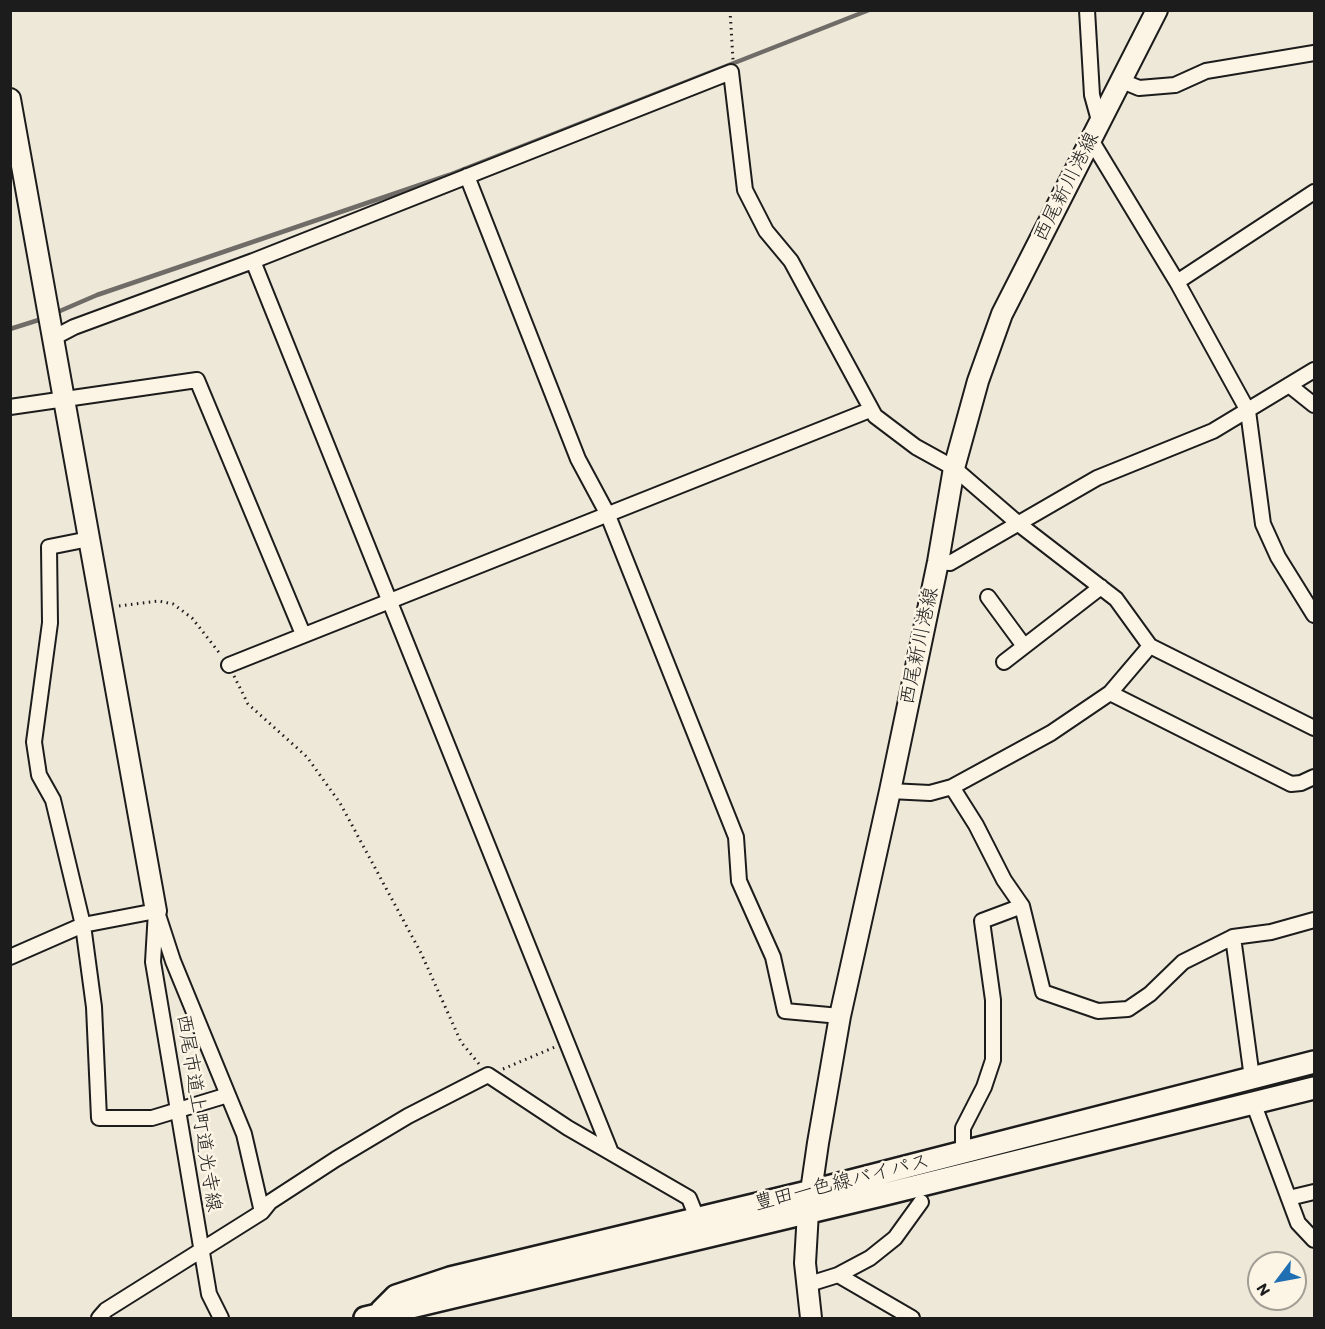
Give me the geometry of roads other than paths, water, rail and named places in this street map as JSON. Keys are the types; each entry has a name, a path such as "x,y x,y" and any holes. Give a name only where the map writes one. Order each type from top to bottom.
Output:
{"main road":[{"name":"西尾新川港線","path":"811,1318 806,1285 810,1202 840,1016 938,562 954,468 978,381 1002,314 1157,10"},
{"path":"10,99 156,911"},
{"name":"豊田一色線バイパス","path":"371,1317 396,1296 450,1278 697,1218 810,1202 963,1152 1314,1062"},
{"name":"豊田一色線バイパス","path":"371,1317 810,1202 1256,1104 1314,1088"}],"street":[{"path":"1087,10 1095,132 1248,411 1263,524 1278,557 1314,615"},
{"path":"1122,81 1139,88 1175,85 1206,70 1314,53"},
{"path":"50,323 74,327 253,261 731,72 745,190 766,231 791,261 875,416 916,447 954,468 1020,525 1101,586 1116,599 1150,646 1314,728"},
{"path":"467,176 578,459 607,513 736,837 740,881 773,957 785,1011 840,1016"},
{"path":"1177,282 1314,192"},
{"path":"253,261 610,1150"},
{"path":"938,562 950,562 1020,525 1097,478 1214,431 1314,370"},
{"path":"10,407 197,380 303,634"},
{"path":"1289,385 1314,405"},
{"path":"229,665 870,410"},
{"path":"89,539 49,547 50,623 34,742 39,775 53,800 83,925 94,1007 99,1118 152,1118 228,1095"},
{"path":"1004,662 1101,586"},
{"path":"988,597 1024,646"},
{"path":"890,791 930,793 952,787 1051,733 1110,693 1150,646"},
{"path":"1110,693 1291,784 1301,783 1314,777"},
{"path":"952,787 976,825 1004,880 1022,906 1043,992 1098,1011 1128,1009 1150,994 1183,962 1233,937 1270,932 1314,920"},
{"path":"963,1152 961,1137 963,1128 984,1087 993,1060 993,1000 982,921 1022,906"},
{"path":"10,957 83,925 156,911 173,961 244,1134 262,1212"},
{"name":"西尾市道上町道光寺線","path":"156,911 153,962 209,1294 221,1318"},
{"path":"1233,937 1252,1078"},
{"path":"99,1318 106,1310 262,1212 270,1202 336,1159 408,1116 488,1075 568,1128 610,1150 689,1198 697,1218"},
{"path":"1256,1104 1298,1223 1314,1240"},
{"path":"1289,1198 1314,1192"},
{"path":"806,1285 838,1275 865,1262 895,1238 921,1202"},
{"path":"838,1275 912,1318"}],"waterway":[{"path":"53,314 97,295 449,175 869,10"},
{"path":"10,329 45,318"}]}
